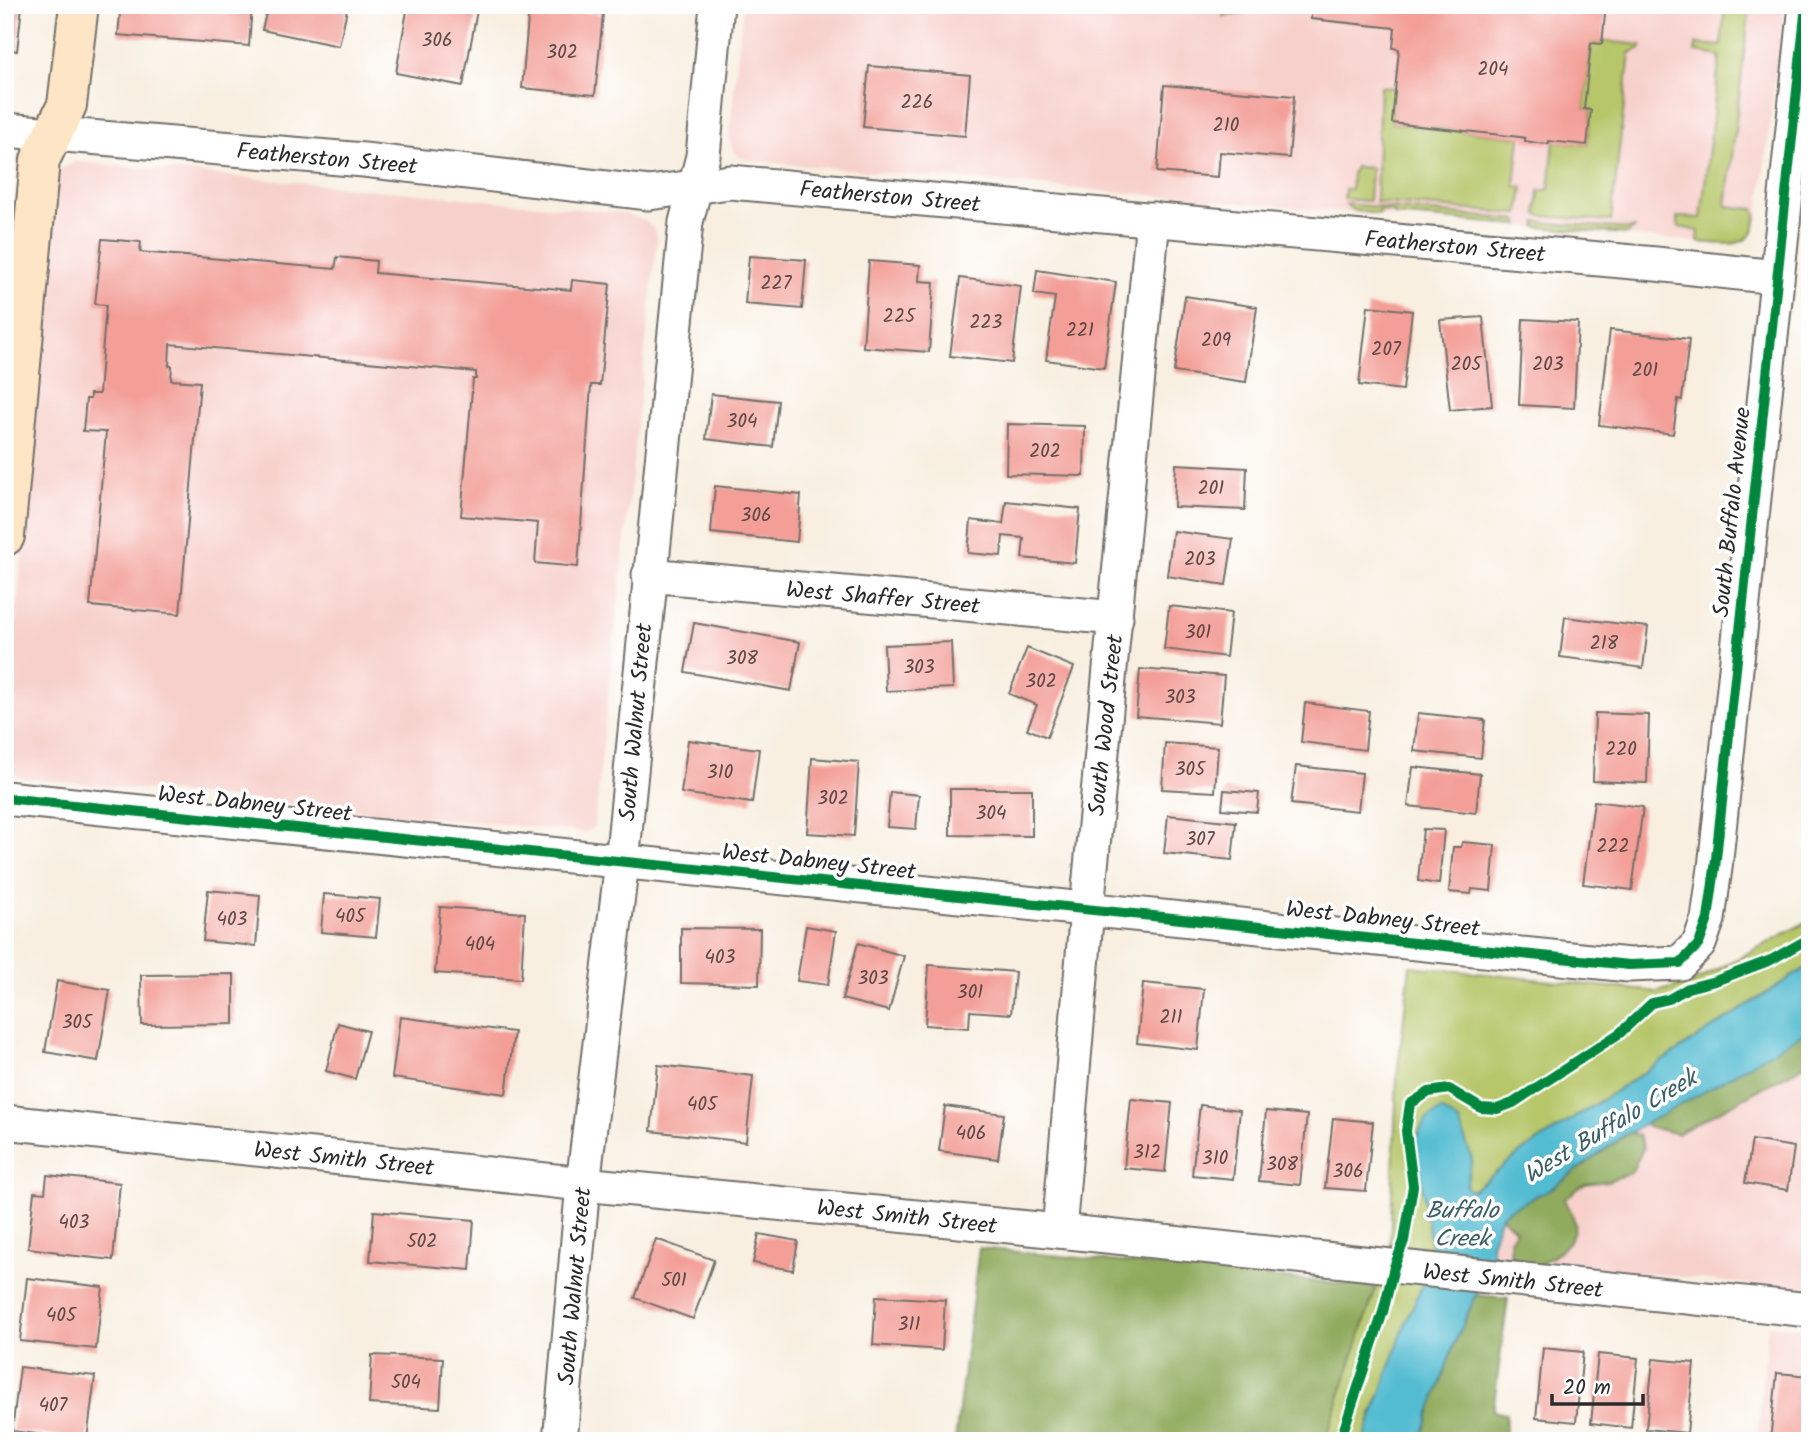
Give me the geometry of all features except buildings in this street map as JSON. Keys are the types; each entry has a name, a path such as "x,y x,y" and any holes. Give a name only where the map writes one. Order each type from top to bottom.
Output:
{"street":[{"path":"5,536 40,160 67,105 79,5"},
{"name":"South Walnut Street","path":"560,1441 583,1184 622,862 686,222 703,156 717,5"},
{"name":"South Buffalo Avenue","path":"1629,965 1681,963 1699,944 1708,919 1776,277 1801,121 1806,5"},
{"name":"Featherston Street","path":"5,130 365,160 649,193 730,182 1776,277"},
{"name":"South Wood Street","path":"1059,1231 1153,219"},
{"name":"West Shaffer Street","path":"649,575 1116,618"},
{"name":"West Dabney Street","path":"5,798 1629,965"},
{"name":"West Smith Street","path":"5,1122 1810,1310"}],"shaded area":[{"path":"743,5 1784,5 1758,222 1753,234 1735,245 751,161 734,152 729,138"},
{"path":"77,162 623,213 645,220 655,231 657,239 595,818 594,826 589,831 22,778 10,772 6,765 5,746 56,178 63,167"},
{"path":"1810,1029 1810,1291 1493,1256 1491,1245 1501,1216 1623,1136"},
{"path":"1768,1325 1810,1329 1810,1441 1757,1441"}],"green space":[{"path":"1231,5 1256,5 1240,14 1223,16"},
{"path":"1725,5 1750,5 1726,206 1754,209 1756,217 1751,234 1746,239 1731,244 1698,242 1699,231 1679,227 1677,217 1701,218 1720,56 1695,52 1698,44 1721,46"},
{"path":"1603,41 1642,45 1630,53 1611,221 1540,216 1537,214 1539,191 1549,189 1554,141 1587,145 1591,110 1584,109 1591,43 1602,44"},
{"path":"1380,86 1396,88 1392,123 1520,137 1515,186 1523,188 1519,214 1376,202"},
{"path":"1355,167 1371,168 1369,201 1344,199 1345,189 1351,189"},
{"path":"1346,204 1517,220 1519,225 1394,215 1394,212 1379,210 1379,214 1365,213 1352,210"},
{"path":"1537,222 1636,228 1626,234 1536,227"},
{"path":"1810,920 1810,965 1523,1151 1471,1192 1372,1413 1364,1441 1325,1441 1390,1246 1397,1077 1410,966 1657,992 1698,980"},
{"path":"1810,1029 1810,1062 1677,1134 1643,1125"},
{"path":"1630,1132 1639,1136 1644,1147 1631,1173 1607,1181 1585,1184 1564,1199 1573,1217 1574,1228 1572,1236 1562,1249 1535,1268 1511,1261 1510,1240 1516,1230 1501,1216 1554,1187"},
{"path":"979,1248 1376,1287 1325,1441 955,1441"},
{"path":"1476,1295 1508,1298 1493,1411 1506,1414 1504,1441 1420,1441 1455,1342"}],"water":[{"name":"Buffalo Creek","path":"1810,965 1810,1029 1623,1136 1554,1187 1501,1216 1491,1245 1493,1256 1455,1342 1420,1441 1364,1441 1405,1324 1433,1261 1415,1139 1427,1119 1442,1110 1459,1122 1472,1159 1466,1187 1472,1191 1523,1151"}],"cycle path":[{"path":"5,798 1629,965 1680,963 1699,944 1708,919 1715,868 1806,5"},
{"path":"1340,1441 1404,1241 1413,1186 1406,1131 1410,1104 1429,1092 1449,1089 1481,1108 1497,1109 1513,1103 1620,1033 1652,1003 1771,960 1810,938"}],"water label":[{"name":"West Buffalo Creek","path":"1610,1126"}]}
